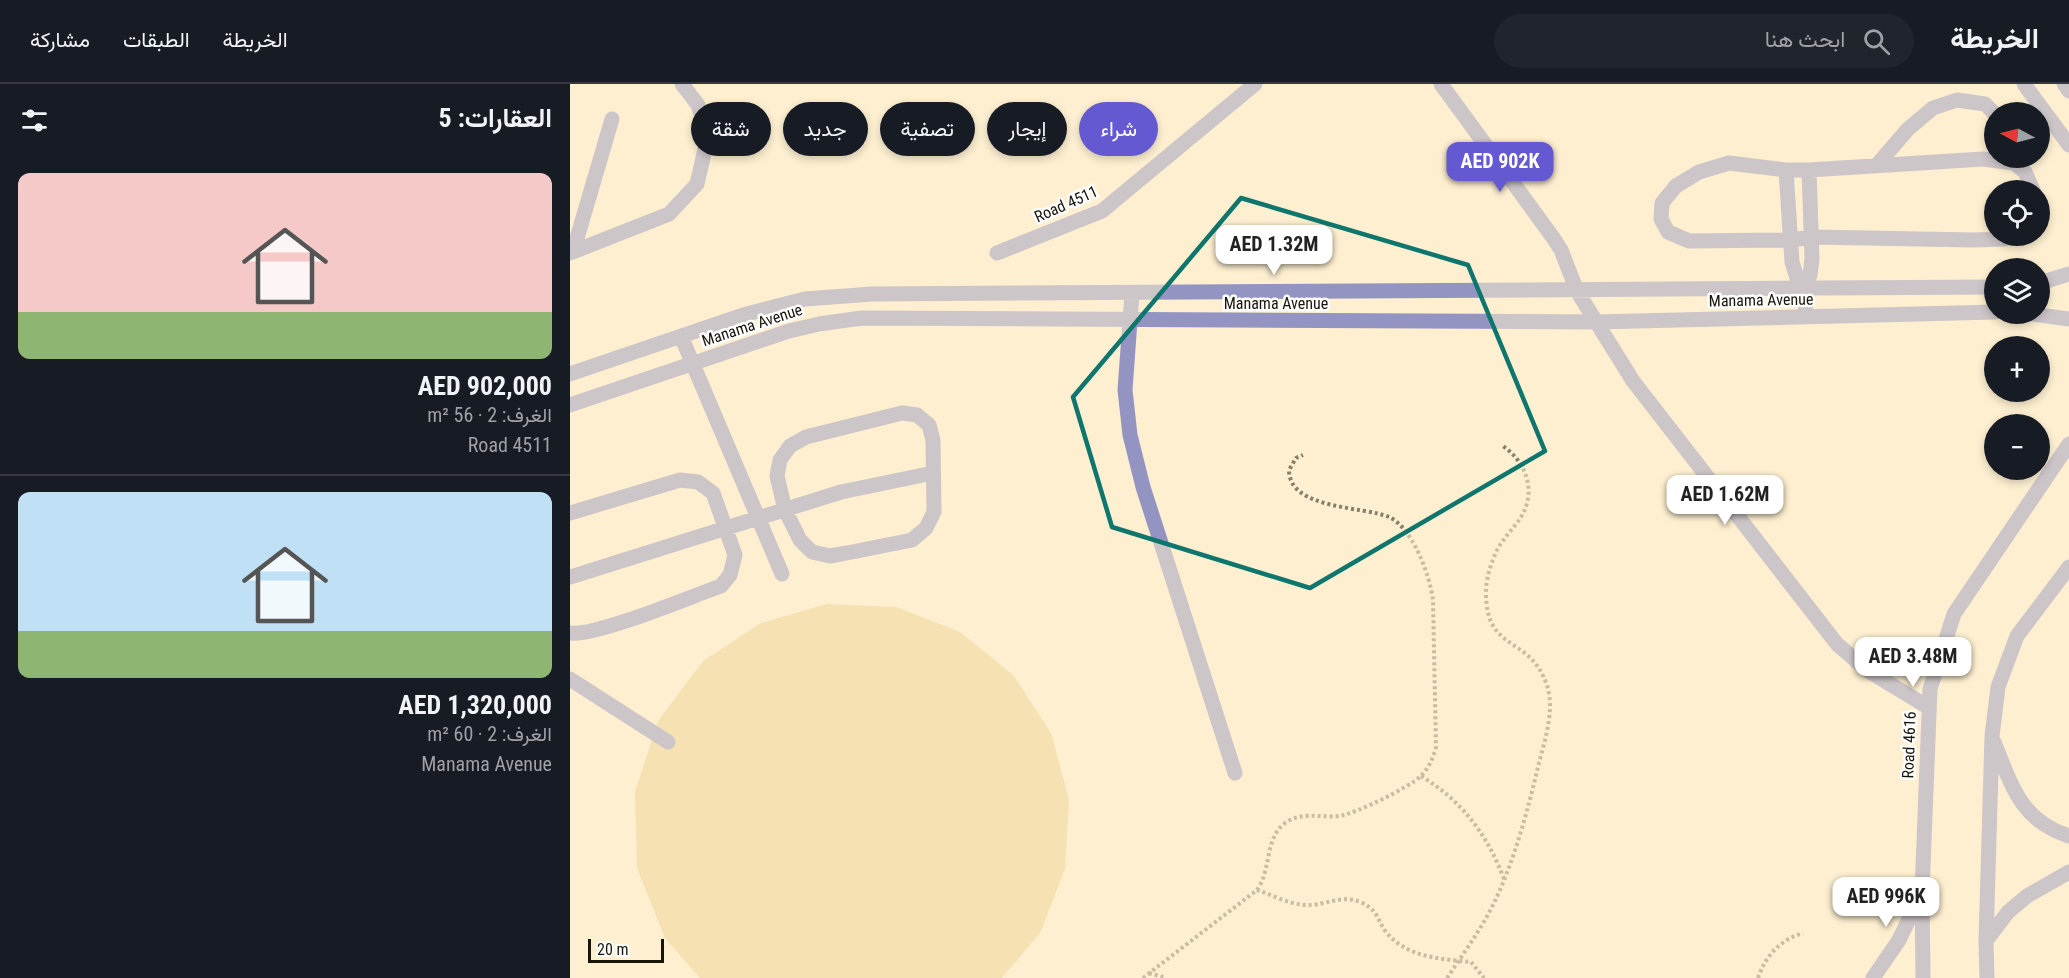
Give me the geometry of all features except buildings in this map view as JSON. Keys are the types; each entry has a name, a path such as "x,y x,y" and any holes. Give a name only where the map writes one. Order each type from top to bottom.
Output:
{"street":[{"path":"572,252 669,214 697,184 708,136 698,105 682,84"},
{"name":"Road 4511","path":"996,253 1102,211 1255,84"},
{"path":"1441,84 1554,238 1577,291 1633,381 1837,644 1867,670 1928,707"},
{"path":"2024,84 2069,145"},
{"path":"2064,84 2069,91"},
{"path":"1876,165 1908,129 1933,108 1957,100 1984,104"},
{"path":"572,252 612,119"},
{"path":"1984,159 1809,170 1786,170 1729,163 1699,172 1676,186 1662,203 1661,219 1668,232 1689,241 1792,240 1812,237 1984,240"},
{"path":"1786,170 1792,262 1797,278 1804,289"},
{"path":"1806,317 1804,289 1810,274 1812,237 1809,170"},
{"path":"2050,280 2069,274"},
{"name":"Manama Avenue","path":"570,374 743,315 805,299 873,294 1984,287"},
{"path":"1132,293 1125,390 1130,435 1143,487 1235,773"},
{"name":"Manama Avenue","path":"570,405 789,331 862,318 1596,322 1984,312"},
{"path":"2050,317 2069,320"},
{"path":"681,336 782,574"},
{"path":"902,413 917,415 929,425 933,440 934,512 926,528 912,540 830,556 812,552 800,540 785,510 777,476 780,460 790,446 807,437 902,413"},
{"name":"Road 4616","path":"1923,978 1922,892 1930,689 1954,614 2069,444"},
{"path":"570,577 841,492 933,473"},
{"path":"570,513 680,480 698,482 713,493 735,555 730,575 721,586 621,622 593,630 570,633"},
{"path":"1987,978 1992,736 1998,687 2017,636 2069,567"},
{"path":"570,679 668,742"},
{"path":"1992,736 2015,792 2027,812 2052,831 2069,836"},
{"path":"1986,941 2008,912 2021,901 2069,872"},
{"path":"1874,978 1899,940 1922,892"}],"path":[{"path":"1448,978 1481,927 1504,879 1530,800 1548,725 1549,692 1538,666 1521,649 1509,644 1499,635 1491,624 1487,609 1486,592 1492,561 1506,536 1522,515 1529,491 1519,459 1503,446"},
{"path":"1143,978 1257,890 1266,873 1272,840 1277,831 1286,823 1306,815 1331,817 1353,813 1414,783 1433,758 1437,737 1433,600 1426,567 1411,539 1391,518 1336,506 1297,490 1292,484 1289,470 1291,463 1303,455"},
{"path":"1421,776 1438,786 1468,813 1496,856 1504,879"},
{"path":"1257,890 1306,905 1317,905 1337,899 1360,902 1377,914 1386,931 1408,949 1421,955 1472,962 1484,978"},
{"path":"1758,978 1766,959 1775,948 1793,936 1803,933"},
{"path":"1148,973 1166,978"}],"highlighted area":[{"path":"1241,198 1468,265 1545,451 1310,588 1112,527 1073,397"}],"shaded area":[{"path":"827,604 896,607 960,632 1013,675 1051,733 1069,800 1065,869 1040,933 1002,978 700,978 665,938 637,868 635,792 658,721 703,661 761,623"}]}
